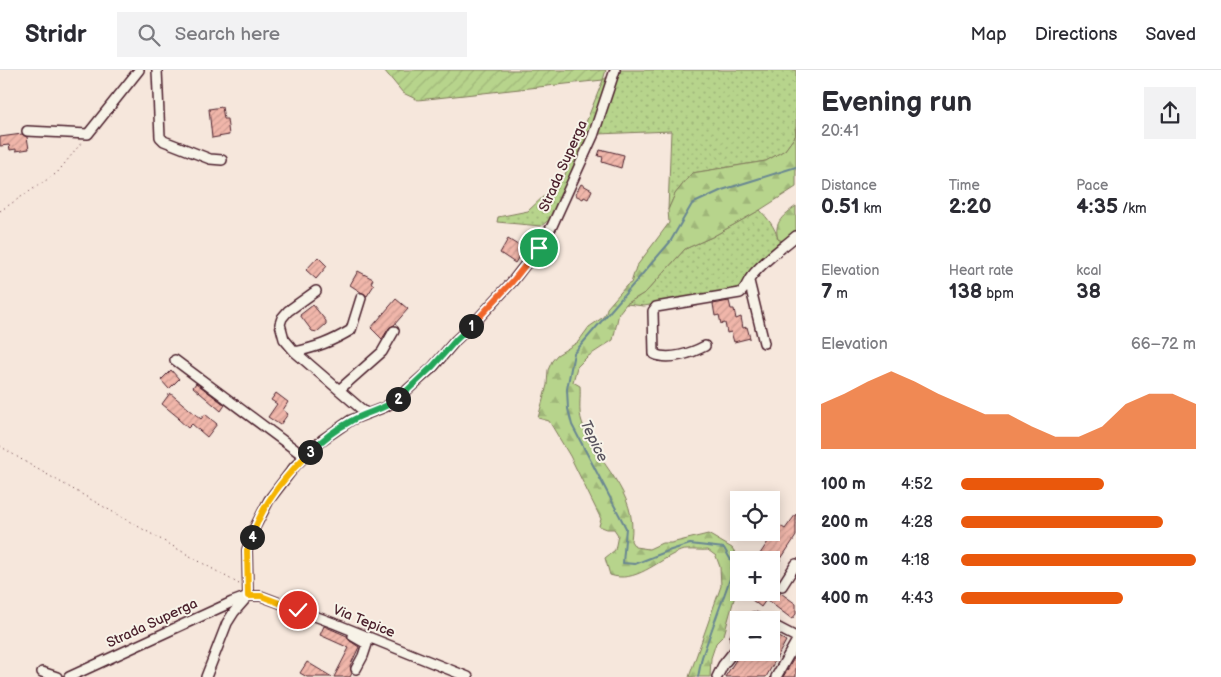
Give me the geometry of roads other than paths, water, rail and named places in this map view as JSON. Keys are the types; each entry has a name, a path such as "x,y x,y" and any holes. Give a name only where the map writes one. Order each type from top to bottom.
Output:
{"street":[{"path":"27,131 88,134 140,70"},
{"path":"157,70 160,137 164,141 210,158 222,160"},
{"name":"Strada Superga","path":"69,677 248,593 247,550 253,531 269,500 295,466 322,440 351,420 385,407 396,400 433,366 512,282 539,248 552,226 593,136 615,70"},
{"path":"705,346 692,352 661,357 654,354 653,311 656,307 740,293 763,264 796,236"},
{"path":"749,281 764,343"},
{"path":"316,291 288,311 280,324 284,340 295,352 367,414"},
{"path":"295,352 318,347 333,341 351,330 362,298"},
{"path":"339,390 382,352 394,331"},
{"path":"174,360 305,457"},
{"path":"782,586 796,564"},
{"path":"206,677 227,623 248,593"},
{"name":"Via Tepice","path":"248,593 261,596 352,630 468,677"},
{"path":"780,629 796,637"},
{"path":"352,630 351,635 367,644 364,656 356,669"},
{"path":"776,677 796,642"},
{"path":"717,677 730,656"},
{"path":"42,672 57,677"}],"waterway":[{"name":"Tepice","path":"698,677 702,657 731,576 732,562 724,548 690,544 635,564 623,563 626,528 572,425 568,409 567,389 574,353 670,242 692,204 722,190 796,167"}]}
